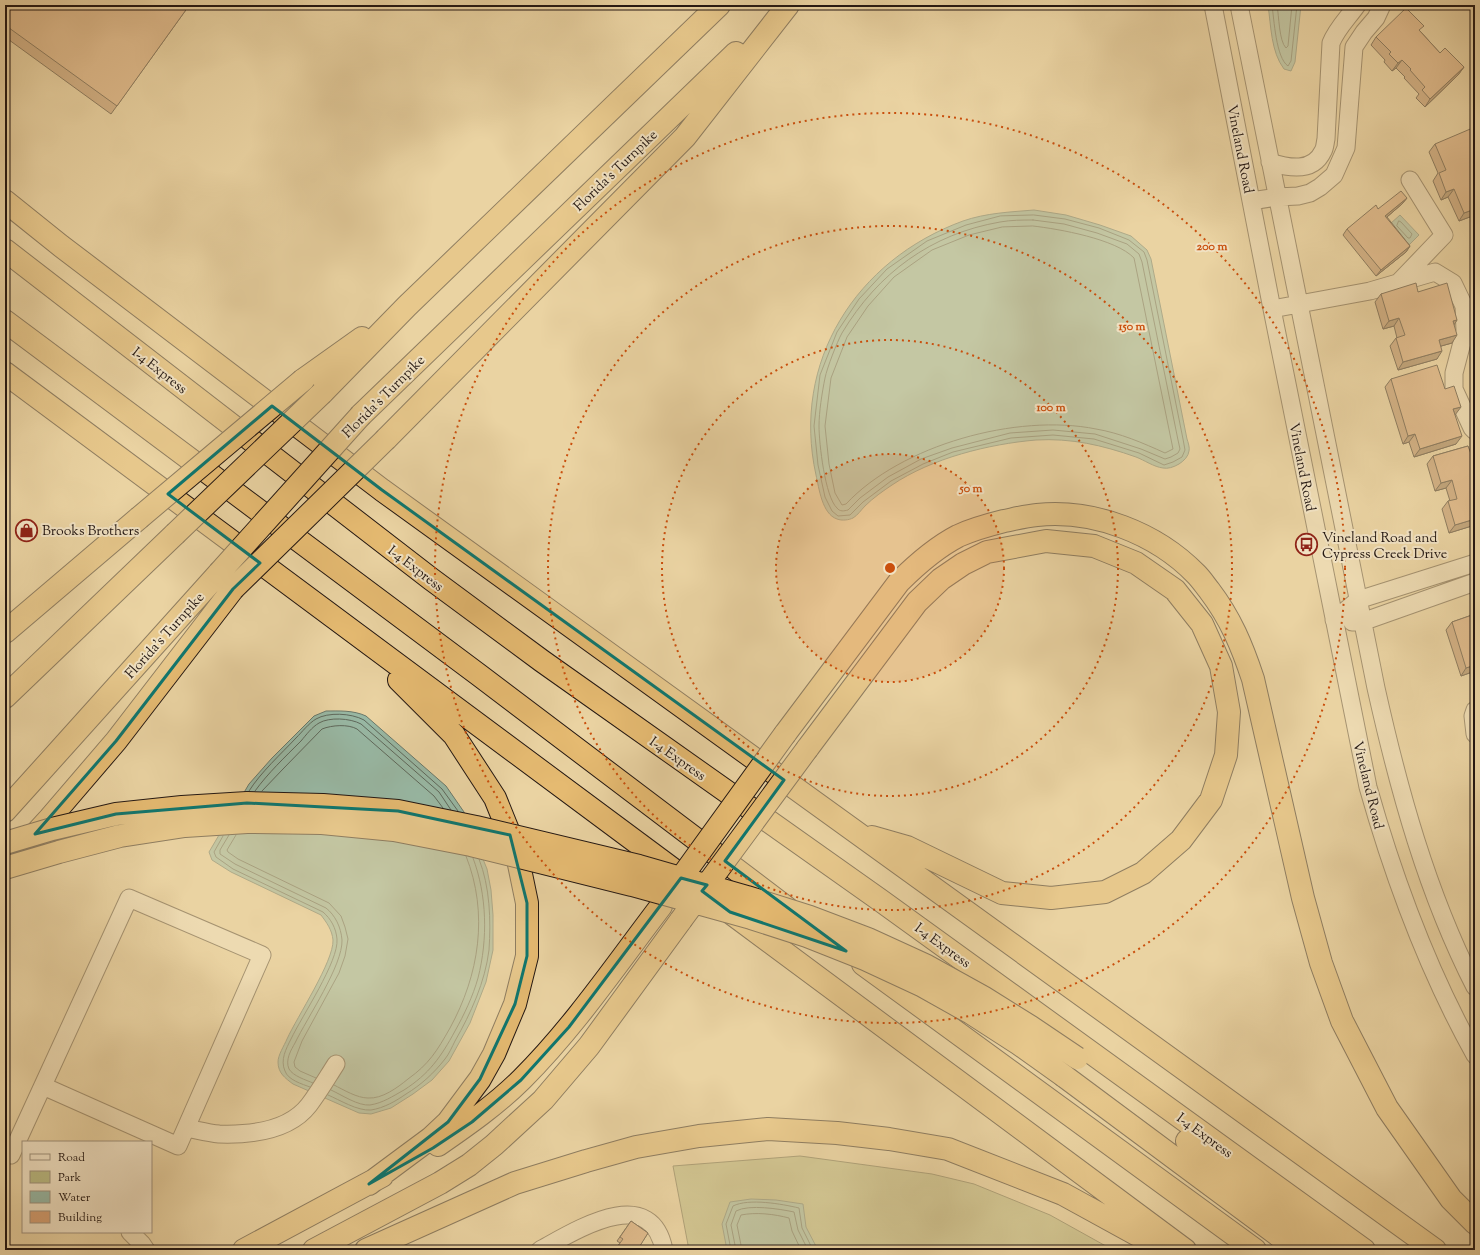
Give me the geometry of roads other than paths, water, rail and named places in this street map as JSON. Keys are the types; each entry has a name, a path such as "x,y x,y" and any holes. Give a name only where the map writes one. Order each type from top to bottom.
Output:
{"highway":[{"path":"5,697 322,393 407,306 719,5"},
{"path":"5,867 50,818 116,741 234,589 386,439 685,137 787,5"},
{"name":"Florida's Turnpike","path":"5,811 361,415 787,5"},
{"path":"5,201 61,246 382,490 1435,1250"},
{"name":"I-4 Express","path":"5,250 424,574 542,661 886,905 1364,1250"},
{"path":"5,632 303,380 407,306"},
{"path":"5,307 23,334"},
{"path":"5,321 480,675 788,909 1255,1250"},
{"path":"5,373 1185,1250"},
{"path":"244,1250 369,1184 433,1148 472,1122 521,1080 569,1027 661,906 785,734 899,582 936,549 959,536 985,525 1037,515 1068,515 1098,519 1130,529 1158,544 1197,574 1223,609 1242,647 1253,679 1303,898 1321,963 1342,1021 1387,1108 1450,1199 1475,1223"},
{"path":"314,1250 440,1183 469,1165 494,1145 543,1100 589,1046 806,749 917,602 963,564 987,552 1046,541 1094,546 1136,563 1175,590 1202,624 1221,666 1229,712 1226,754 1211,800 1181,840 1143,873 1105,892 1051,898 1002,893 907,847 856,832"},
{"path":"346,626 454,735 479,773 495,798 516,850 527,903 527,956 515,1004 494,1054 480,1079 448,1122 419,1147 369,1184"},
{"path":"5,843 52,829 116,814 182,807 247,803 323,805 398,811 476,827 639,866 747,897 810,917 868,939 927,966 983,997 1031,1027 1076,1058 1334,1250"},
{"path":"5,867 120,836 185,826 247,822 322,823 394,830 471,846 632,885 751,918 807,936 866,959 927,989 971,1013 1019,1044 1064,1076 1298,1250"},
{"path":"366,1250 515,1183 586,1161 650,1145 699,1136 768,1129 837,1133 948,1149 1063,1194 1165,1250"}],"street":[{"name":"Vineland Road","path":"1213,5 1366,779 1382,836 1399,886 1443,992 1474,1053"},
{"name":"Vineland Road","path":"1239,5 1300,304 1362,622 1388,742 1406,810 1424,864 1444,918 1475,987"},
{"path":"1270,162 1290,168 1308,166 1317,160 1324,151 1326,139 1331,43 1335,32 1357,5"},
{"path":"1252,201 1277,196 1298,196 1310,193 1334,175 1346,148 1351,69 1354,47 1376,18 1382,5"},
{"path":"1345,21 1364,32"},
{"path":"1330,68 1351,69"},
{"path":"1399,282 1444,235 1410,180"},
{"path":"1272,309 1370,291 1435,272 1453,283 1464,306 1475,319"},
{"path":"1464,306 1465,331 1454,373 1454,389 1472,428 1475,430"},
{"path":"1334,620 1358,600 1475,563"},
{"path":"1334,620 1362,622 1475,582"},
{"path":"1475,710 1472,716 1475,734"},
{"path":"13,1157 43,1086 129,898 262,955 178,1146 43,1086"},
{"path":"186,1128 218,1134 256,1132 286,1124 308,1106 336,1064"},
{"path":"540,1250 611,1216 626,1214 639,1217 652,1224 662,1240 664,1250"},
{"path":"131,1233 146,1250"}],"water":[{"path":"1268,5 1301,5 1295,62 1291,71 1284,69 1276,55 1272,38"},
{"path":"1034,210 1066,215 1100,225 1131,236 1147,250 1151,259 1189,447 1188,455 1179,464 1171,468 1163,468 1111,449 1074,441 1036,440 999,445 961,454 908,475 878,495 851,519 841,520 832,516 828,512 820,493 816,475 811,433 813,393 823,355 840,320 863,289 891,261 925,238 972,218 998,213"},
{"path":"1400,215 1419,235 1409,245 1390,224"},
{"path":"326,711 351,712 366,716 446,786 464,812 487,869 491,890 493,950 486,982 470,1023 449,1061 432,1080 391,1108 371,1114 359,1113 293,1084 282,1075 278,1066 278,1059 281,1050 322,975 328,961 333,940 327,924 321,915 231,872 212,860 209,852 249,784 272,758 314,716"},
{"path":"751,1199 776,1200 803,1204 806,1227 818,1250 727,1250 722,1224 730,1202"}],"place":[{"name":"Brooks Brothers","path":"27,530"},
{"name":"Vineland Road and Cypress Creek Drive","path":"1306,545"}]}
